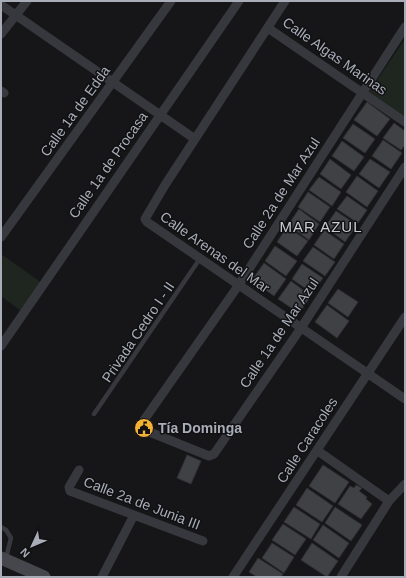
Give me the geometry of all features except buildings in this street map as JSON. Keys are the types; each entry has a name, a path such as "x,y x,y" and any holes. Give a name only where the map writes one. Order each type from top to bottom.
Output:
{"main road":[{"path":"3,559 40,576"}],"street":[{"path":"1,34 27,1"},
{"name":"Calle 1a de Edda","path":"1,237 171,1"},
{"name":"Calle 1a de Procasa","path":"3,340 239,1"},
{"name":"Calle Arenas del Mar","path":"285,1 145,219 147,222 200,260 405,399"},
{"path":"1,5 195,139"},
{"name":"Calle 2a de Mar Azul","path":"147,431 144,428 144,420 238,286 405,27"},
{"name":"Calle Algas Marinas","path":"268,28 405,122"},
{"name":"Calle 1a de Mar Azul","path":"147,431 209,456 214,454 301,328 405,167"},
{"name":"Calle Caracoles","path":"233,577 318,451 366,374 405,317"},
{"path":"318,451 389,501"},
{"name":"Calle 2a de Junia III","path":"79,470 69,487 70,491 203,541"},
{"path":"341,577 389,501 405,484"},
{"path":"102,577 134,515"}],"lane":[{"name":"Privada Cedro I - II","path":"94,414 200,260"},
{"path":"1,527 6,530 11,538 10,546 3,559"}],"shaded area":[{"path":"405,39 405,117 369,92"},
{"path":"1,254 42,283 21,311 1,296"}],"place":[{"name":"Tía Dominga","path":"144,428"}],"district":[{"name":"MAR AZUL","path":"321,227"}]}
